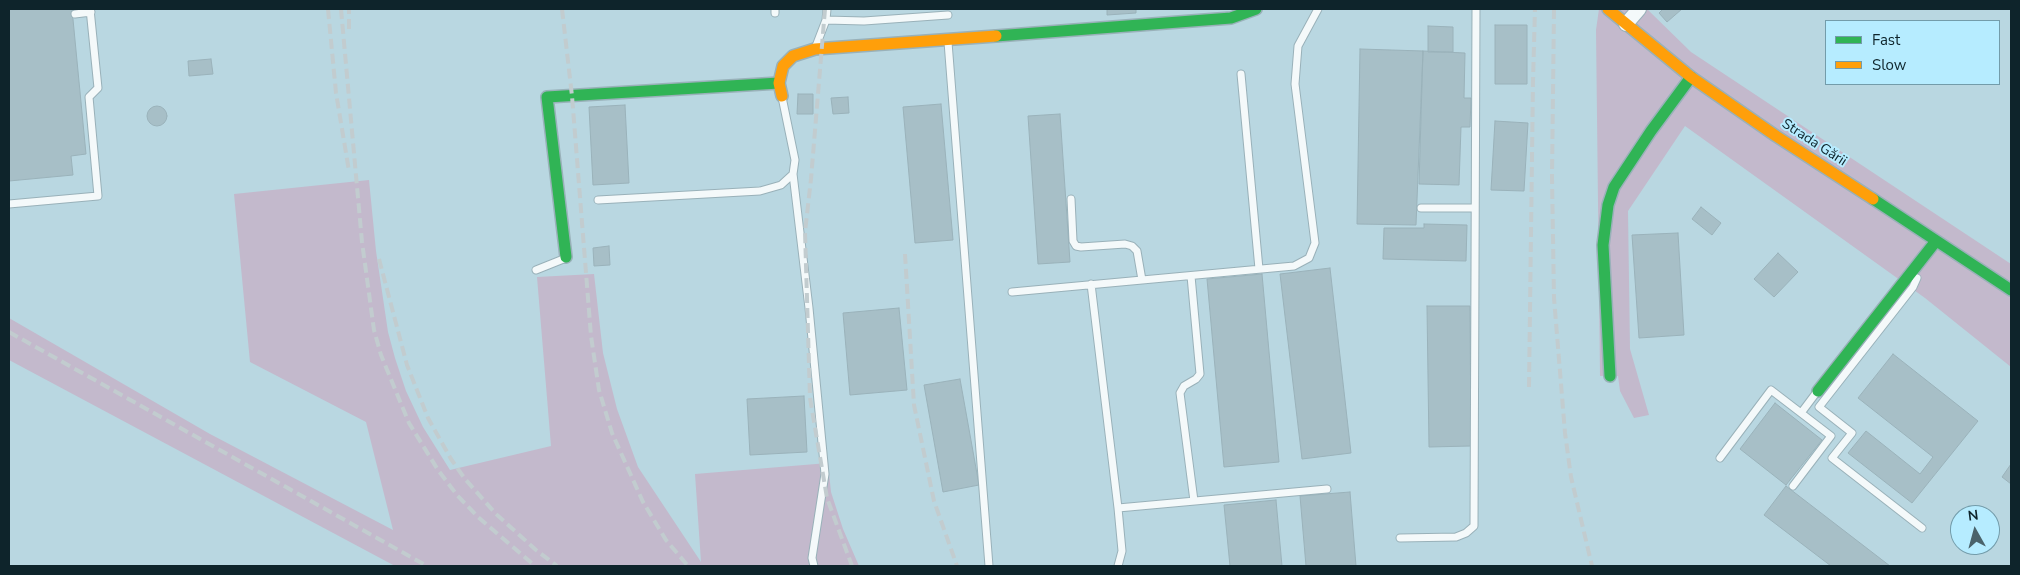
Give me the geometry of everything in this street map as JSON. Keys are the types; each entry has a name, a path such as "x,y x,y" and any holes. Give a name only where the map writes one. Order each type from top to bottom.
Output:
{"street":[{"path":"782,96 779,83 781,71 789,58 815,49 1231,18 1256,9"},
{"name":"Strada Gării","path":"1608,9 1691,77 1776,136 2011,290"},
{"path":"1626,24 1639,9"},
{"path":"1610,376 1603,245 1608,205 1614,187 1691,77"},
{"path":"566,258 547,97 779,83"},
{"path":"1818,391 1936,240"}],"lane":[{"path":"815,49 826,20 827,9"},
{"path":"1012,292 1294,266 1310,258 1315,244 1295,84 1298,46 1318,9"},
{"path":"1400,538 1456,537 1466,533 1474,526 1476,9"},
{"path":"9,204 98,196 89,97 98,88 90,10 75,14"},
{"path":"826,20 864,21 948,15"},
{"path":"948,39 989,566"},
{"path":"1241,74 1259,269"},
{"path":"782,96 796,160 793,174 809,308 825,474 812,558 814,566"},
{"path":"598,200 760,191 781,185 793,174"},
{"path":"1071,199 1073,241 1076,246 1125,244 1132,246 1137,251 1142,280"},
{"path":"1421,208 1475,208"},
{"path":"536,270 566,258"},
{"path":"1920,260 1917,278 1913,287 1819,406 1852,432 1832,458 1922,528"},
{"path":"1191,276 1200,374 1196,380 1184,386 1180,393 1194,501"},
{"path":"1091,284 1118,508 1122,550 1118,566"},
{"path":"1720,458 1771,390 1831,436 1794,486"},
{"path":"1801,413 1818,391"},
{"path":"1118,508 1327,489"}],"shaded area":[{"path":"1599,9 1647,9 1691,52 2011,264 2011,367 1925,298 1685,126 1628,211 1630,349 1649,415 1634,418 1620,391 1618,376 1600,376 1596,30"},
{"path":"369,180 376,251 388,332 395,358 406,391 423,427 450,470 551,446 537,277 594,274 603,353 617,409 638,467 701,562 695,474 828,463 831,492 843,529 859,566 395,566 9,360 9,318 210,434 393,530 366,422 250,362 234,194"}],"building":[{"path":"9,9 72,9 86,154 71,156 73,175 9,181"},
{"path":"1107,9 1136,9 1136,13 1107,15"},
{"path":"1663,9 1682,9 1667,22 1659,13"},
{"path":"1495,25 1527,25 1527,84 1495,84"},
{"path":"1428,26 1453,27 1453,52 1428,52"},
{"path":"1360,49 1423,51 1416,225 1357,224"},
{"path":"1423,51 1465,53 1464,98 1471,98 1470,127 1461,127 1459,185 1419,184"},
{"path":"211,59 213,74 189,76 188,61"},
{"path":"798,94 813,94 813,114 797,114"},
{"path":"848,97 849,113 833,114 831,98"},
{"path":"941,104 953,240 915,243 903,107"},
{"path":"625,105 629,183 593,185 589,107"},
{"path":"157,106 164,109 167,116 164,123 157,126 150,123 147,116 150,109"},
{"path":"1060,114 1070,262 1038,264 1028,116"},
{"path":"1495,121 1528,123 1524,191 1491,190"},
{"path":"1701,207 1721,223 1712,235 1692,219"},
{"path":"1424,224 1467,225 1466,261 1383,259 1384,228 1424,228"},
{"path":"1678,233 1684,335 1639,338 1632,235"},
{"path":"609,246 610,265 594,266 593,248"},
{"path":"1778,253 1798,272 1774,297 1754,279"},
{"path":"1330,268 1351,453 1302,459 1280,274"},
{"path":"1262,274 1279,462 1224,467 1207,279"},
{"path":"1427,306 1470,306 1471,446 1429,447"},
{"path":"899,308 907,390 850,395 843,313"},
{"path":"1893,354 1978,421 1912,503 1848,453 1866,431 1920,474 1933,457 1858,398"},
{"path":"960,379 979,485 943,492 924,385"},
{"path":"804,396 807,452 750,455 747,399"},
{"path":"1775,403 1822,440 1786,485 1740,449"},
{"path":"2011,464 2011,484 2002,477"},
{"path":"1786,486 1890,566 1831,566 1764,515"},
{"path":"1350,492 1356,566 1306,566 1300,496"},
{"path":"1276,500 1282,566 1230,566 1224,505"}],"railway":[{"path":"328,9 336,93 349,171"},
{"path":"341,9 362,242 374,330 381,355 409,423 438,470 457,495 478,517 535,566"},
{"path":"349,9 349,29"},
{"path":"562,9 572,96 591,336 599,390 612,433 643,502 666,540 688,566"},
{"path":"825,9 805,232 810,398 827,498 852,566"},
{"path":"1529,387 1535,9"},
{"path":"1554,9 1552,177 1554,298 1565,433 1571,477 1592,566"},
{"path":"905,254 914,405 934,501 957,566"},
{"path":"379,259 407,365 428,418 451,459 465,479 496,514 557,566"},
{"path":"9,332 427,566"}],"traffic: fast":[{"path":"996,36 1231,18 1256,9"},
{"path":"1610,376 1603,245 1608,205 1614,187 1651,131 1691,77"},
{"path":"566,257 547,97 779,83"},
{"path":"1873,199 2011,290"},
{"path":"1818,391 1936,241"}],"traffic: slow":[{"path":"1608,9 1691,77 1776,136 1873,199"},
{"path":"782,96 779,83 783,66 793,56 815,49 996,36"}]}
